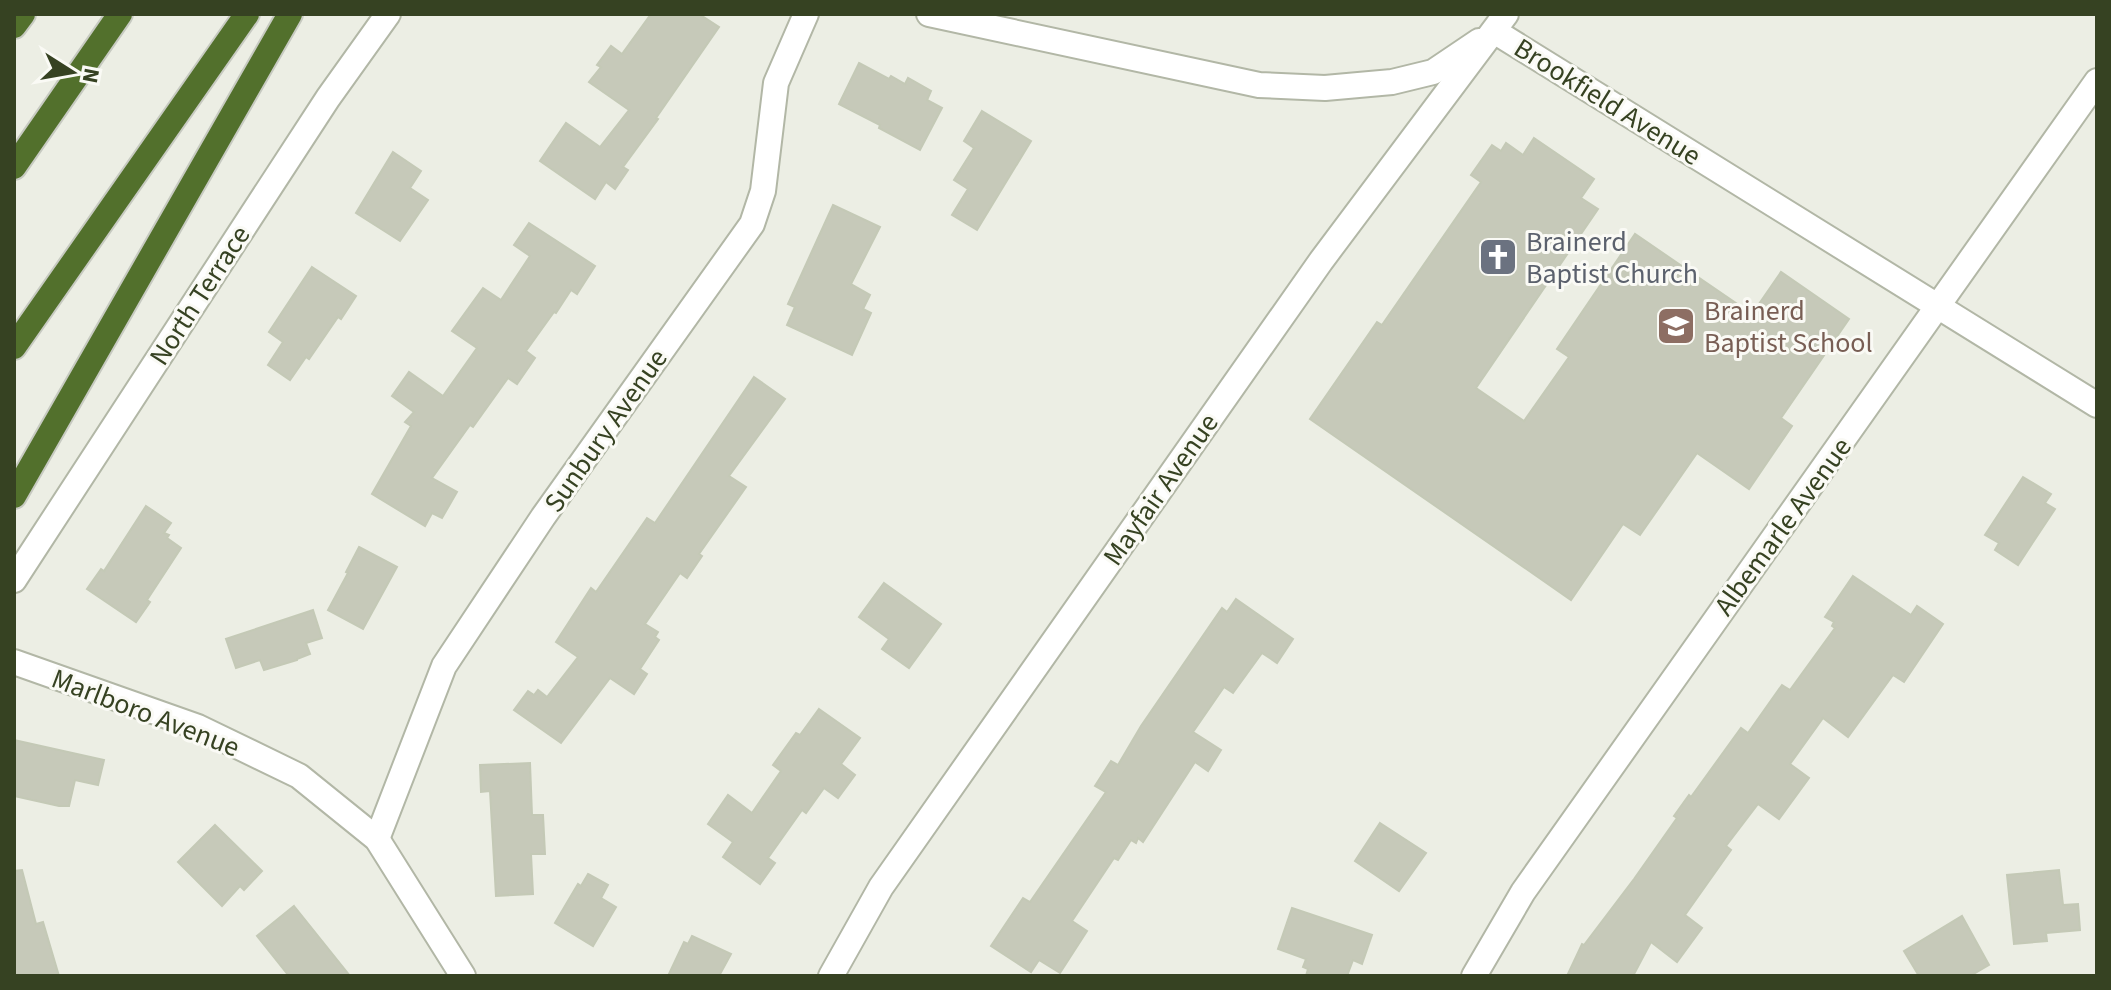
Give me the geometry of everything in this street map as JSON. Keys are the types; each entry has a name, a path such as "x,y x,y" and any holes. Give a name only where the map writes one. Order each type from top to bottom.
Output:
{"highway":[{"path":"14,26 23,14"},
{"path":"14,167 120,14"},
{"path":"14,347 247,14"},
{"path":"14,496 290,14"}],"street":[{"name":"North Terrace","path":"14,580 328,98 388,14"},
{"name":"Sunbury Avenue","path":"377,839 444,666 543,517 752,224 763,191 776,83 806,14"},
{"name":"Brookfield Avenue","path":"929,14 1259,85 1325,88 1392,82 1433,72 1500,23 1939,307 2097,405"},
{"name":"Mayfair Avenue","path":"831,976 881,887 1250,361 1500,23"},
{"name":"Albemarle Avenue","path":"1474,976 1523,892 2097,81"},
{"name":"Marlboro Avenue","path":"14,662 198,727 299,776 377,839 463,976"}],"building":[{"path":"651,14 699,14 719,27 623,167 628,170 615,189 606,182 595,199 540,161 566,123 600,147 629,110 589,82 601,67 597,65 611,46 622,54"},
{"path":"859,63 889,79 891,76 905,84 908,78 931,91 927,100 942,108 920,150 839,104"},
{"path":"982,111 1031,141 977,230 952,215 968,189 954,180 974,148 964,141"},
{"path":"1534,138 1594,179 1581,198 1598,209 1476,388 1524,421 1569,357 1557,349 1635,234 1752,314 1781,272 1849,319 1781,418 1792,426 1749,489 1697,453 1640,535 1623,524 1571,600 1310,419 1377,322 1382,325 1481,182 1471,175 1492,145 1501,151 1506,143 1523,155"},
{"path":"393,152 421,171 410,188 428,200 400,241 356,213"},
{"path":"833,205 880,227 851,284 870,295 863,309 871,313 852,355 787,325 795,307 788,304"},
{"path":"529,223 595,266 577,294 571,290 526,351 535,358 517,384 508,378 432,478 457,492 442,518 432,513 425,526 372,494 411,426 405,422 414,412 392,396 409,372 443,396 477,348 452,331 483,288 501,300 530,256 514,245"},
{"path":"312,267 356,296 341,319 338,317 290,380 268,365 283,342 269,332"},
{"path":"754,377 785,399 729,476 746,487 699,554 702,556 687,578 680,573 645,624 658,632 655,637 659,640 640,669 647,674 634,694 610,678 561,743 514,710 528,691 534,695 538,690 547,697 578,657 556,642 591,588 596,592 647,518 655,523"},
{"path":"2023,477 2051,494 2045,503 2055,509 2018,565 1995,550 1999,543 1985,535"},
{"path":"146,506 171,523 164,533 181,548 136,622 87,589 101,569 104,571"},
{"path":"359,547 397,567 363,629 328,610"},
{"path":"1853,576 1911,615 1917,606 1943,624 1904,682 1893,675 1848,737 1823,718 1790,764 1809,778 1779,819 1758,804 1726,846 1731,850 1685,915 1702,928 1677,962 1651,942 1633,976 1567,976 1582,944 1634,879 1677,818 1674,816 1689,795 1691,797 1741,728 1748,733 1782,685 1790,690 1835,628 1832,626 1834,622 1825,617"},
{"path":"884,583 941,624 909,668 882,649 889,639 859,617"},
{"path":"1236,599 1293,639 1277,663 1262,653 1233,693 1224,687 1193,732 1221,750 1208,771 1195,762 1143,842 1138,838 1136,843 1131,840 1118,860 1114,858 1072,921 1087,931 1060,973 1039,960 1031,972 991,946 1023,898 1030,902 1106,792 1095,786 1111,761 1118,765 1222,608 1227,612"},
{"path":"313,610 322,638 306,643 310,654 264,670 260,660 236,668 226,639"},
{"path":"819,709 860,738 841,764 855,775 838,798 824,788 806,813 802,810 768,858 775,863 760,884 723,857 733,842 708,824 728,795 752,813 781,771 773,765 796,733 800,735"},
{"path":"14,740 104,760 98,785 75,780 69,806 14,796"},
{"path":"530,763 532,815 543,815 545,854 531,854 533,894 496,896 490,791 481,792 480,765"},
{"path":"1380,823 1426,853 1399,891 1355,861"},
{"path":"215,825 262,871 244,890 240,886 222,906 178,862"},
{"path":"22,870 36,924 43,922 59,976 14,976 14,871"},
{"path":"2059,870 2063,905 2078,904 2080,930 2046,933 2047,941 2014,944 2007,875"},
{"path":"588,874 608,885 601,898 616,907 593,946 555,923 578,884 581,886"},
{"path":"294,906 350,976 289,976 257,936"},
{"path":"1292,908 1372,935 1362,964 1353,960 1347,976 1306,976 1308,969 1303,967 1306,959 1278,949"},
{"path":"1962,916 1989,965 1970,976 1919,976 1904,951"},
{"path":"692,936 731,954 719,976 668,976 684,942 688,944"}],"place":[{"name":"Brainerd Baptist Church","path":"1498,257"},
{"name":"Brainerd Baptist School","path":"1676,326"}]}
